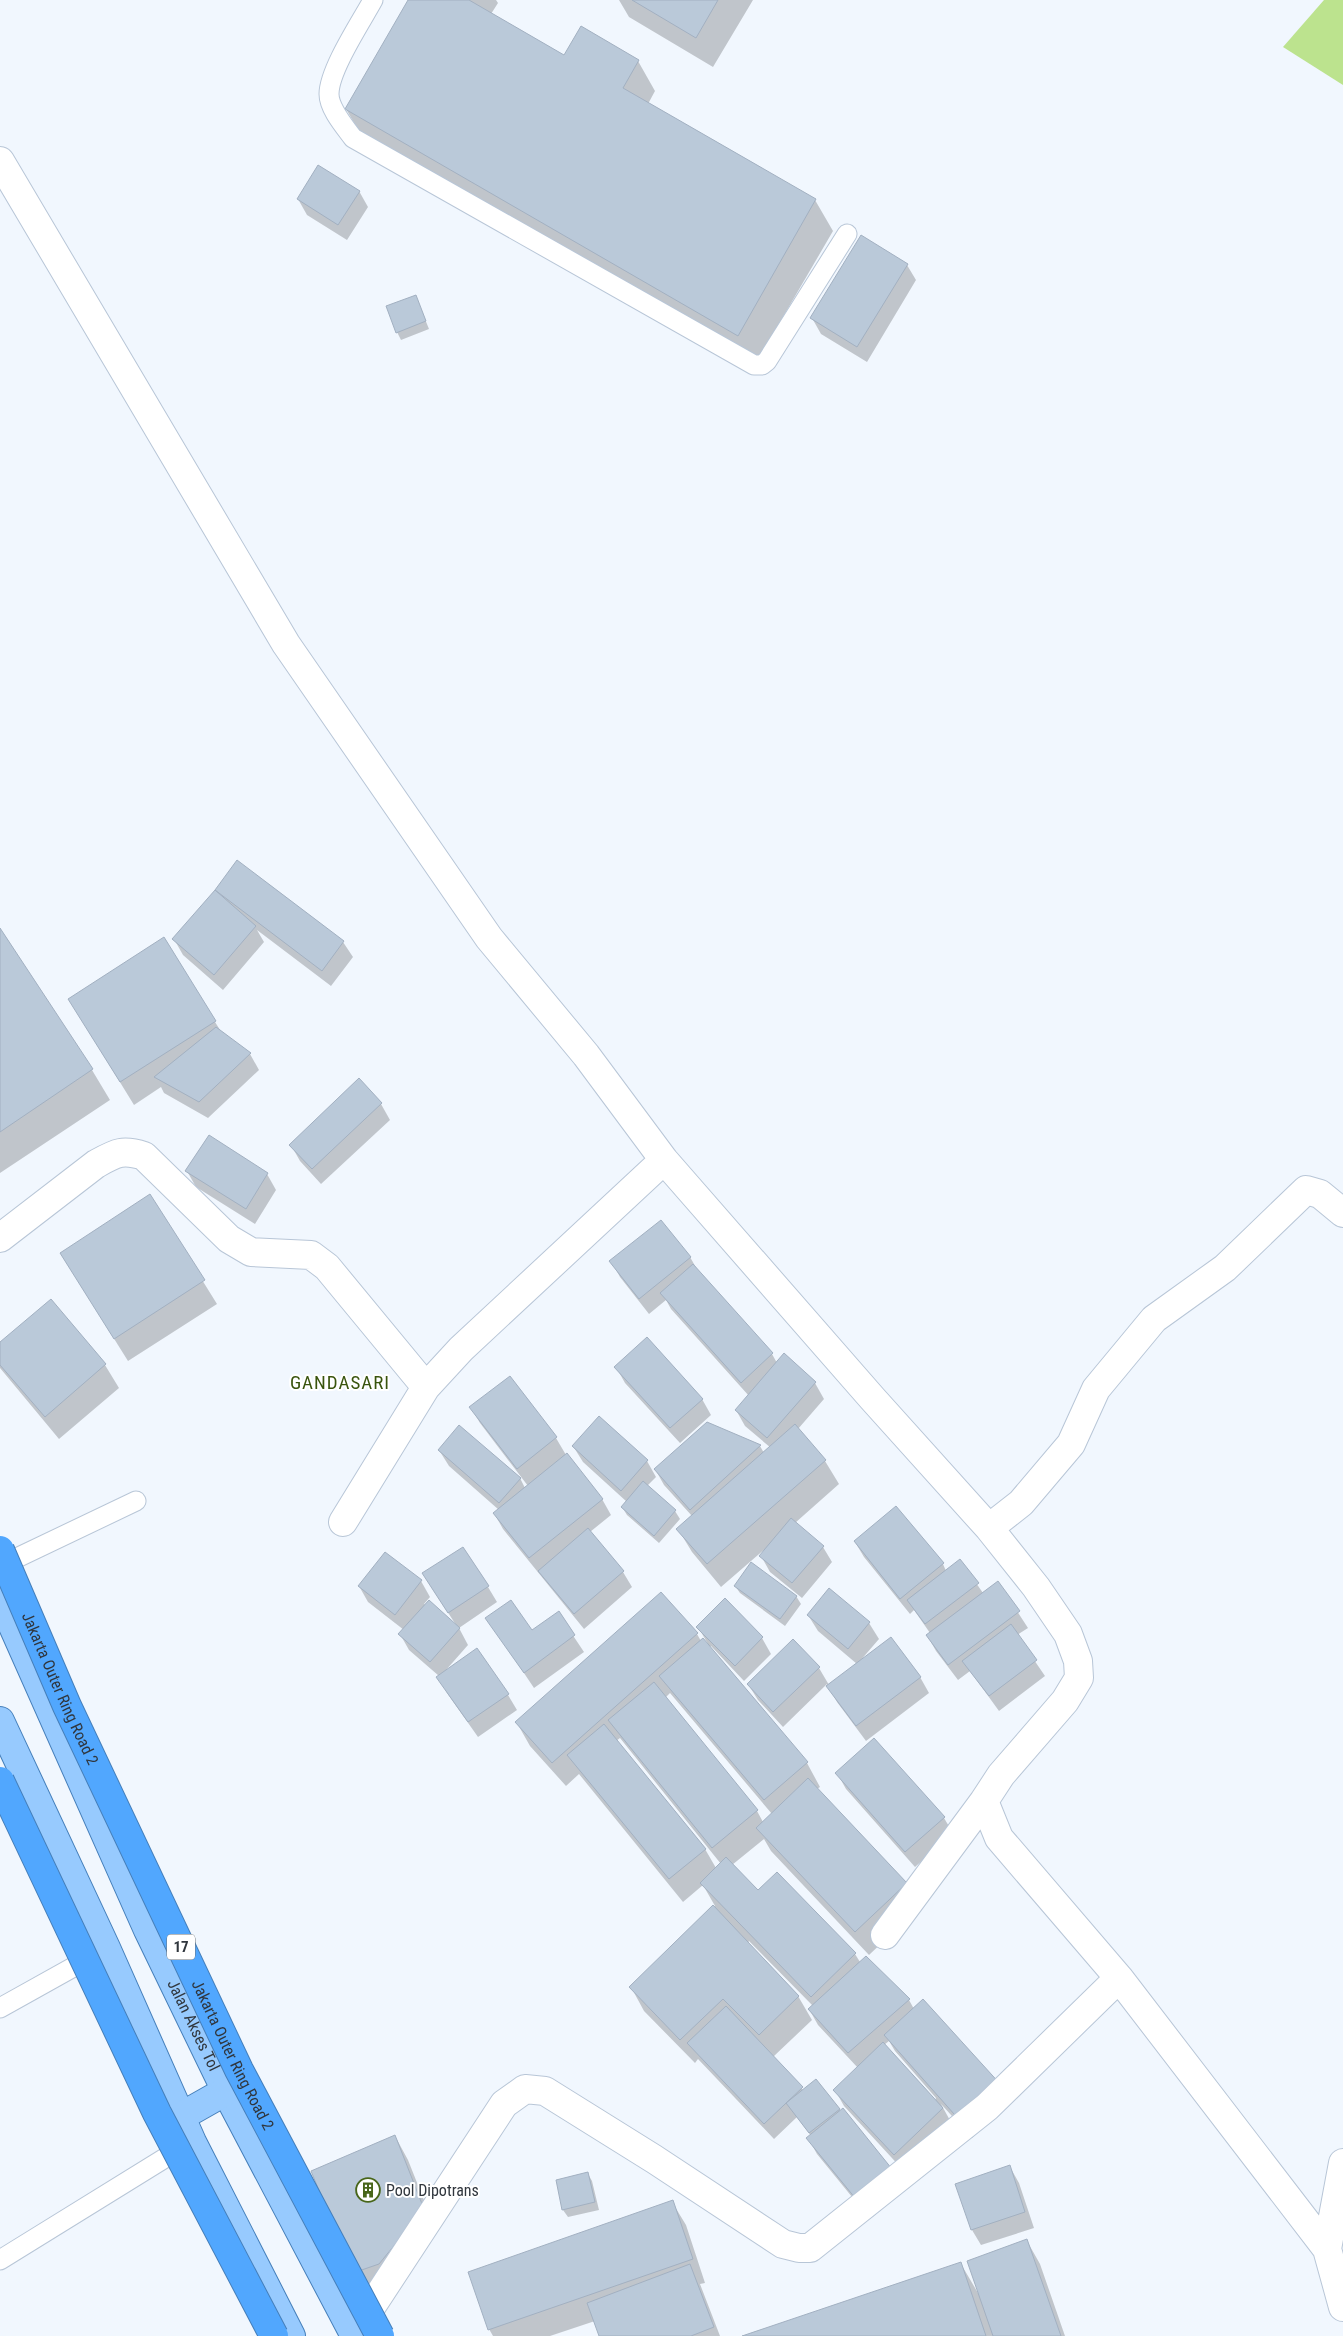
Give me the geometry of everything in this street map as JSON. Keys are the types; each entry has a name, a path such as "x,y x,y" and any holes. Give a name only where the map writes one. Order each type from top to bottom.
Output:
{"highway":[{"name":"Jakarta Outer Ring Road 2","path":"0,1550 67,1706 363,2335"},
{"path":"0,1782 156,2113 274,2336"}],"main road":[{"name":"Jalan Akses Tol","path":"0,1597 148,1930 226,2091 363,2335"},
{"path":"0,1721 106,1948 180,2117 291,2336"},
{"path":"180,2117 226,2091"}],"street":[{"path":"0,161 286,644 489,938 586,1055 664,1160 989,1528 1036,1587 1068,1634 1078,1661 1079,1678 1065,1701 1001,1775 984,1802 885,1935"},
{"path":"0,1238 96,1164 128,1151 144,1156 229,1239 251,1252 311,1255 326,1267 426,1387"},
{"path":"343,1522 426,1387 461,1349 664,1160"},
{"path":"989,1528 1021,1502 1071,1444 1096,1388 1154,1319 1225,1268 1306,1190 1320,1194 1343,1213"},
{"path":"984,1802 1000,1838 1119,1978 1327,2250 1343,2307"},
{"path":"363,2335 504,2104 525,2089 545,2091 654,2159 783,2244 799,2248 810,2248 987,2107 1119,1978"},
{"path":"1327,2250 1343,2162"}],"lane":[{"path":"373,0 335,72 329,95 336,112 353,138 754,365 762,365 767,361 847,234"},
{"path":"0,1566 136,1501"},
{"path":"0,2008 106,1948"},
{"path":"0,2260 192,2142"}],"green space":[{"path":"1324,0 1343,0 1343,85 1283,47"}],"building":[{"path":"408,0 469,0 564,55 581,26 639,60 623,88 816,199 738,336 345,109"},
{"path":"632,0 718,0 696,38"},
{"path":"318,165 360,191 338,225 297,199"},
{"path":"861,235 908,264 857,347 810,318"},
{"path":"416,295 426,321 396,333 386,306"},
{"path":"237,860 344,941 322,971 215,890"},
{"path":"215,890 256,926 214,975 172,939"},
{"path":"0,928 93,1069 0,1132"},
{"path":"164,937 216,1021 120,1082 68,999"},
{"path":"216,1027 251,1053 199,1102 154,1077"},
{"path":"359,1078 382,1103 312,1169 289,1145"},
{"path":"209,1135 268,1173 246,1209 185,1171"},
{"path":"150,1194 205,1280 114,1339 60,1253"},
{"path":"661,1220 691,1257 639,1299 609,1261"},
{"path":"693,1264 773,1353 741,1383 660,1293"},
{"path":"51,1299 106,1364 45,1417 0,1365 0,1342"},
{"path":"647,1337 703,1399 670,1428 614,1367"},
{"path":"784,1353 816,1382 767,1438 735,1410"},
{"path":"510,1376 557,1437 517,1469 469,1407"},
{"path":"599,1416 648,1460 621,1491 572,1446"},
{"path":"707,1422 761,1445 690,1510 654,1469"},
{"path":"795,1424 826,1460 707,1564 676,1529"},
{"path":"459,1425 521,1478 499,1503 438,1450"},
{"path":"567,1453 603,1499 529,1558 493,1513"},
{"path":"643,1481 676,1510 654,1536 621,1507"},
{"path":"896,1506 944,1563 900,1599 854,1541"},
{"path":"791,1518 824,1546 792,1583 759,1556"},
{"path":"588,1528 624,1571 574,1614 538,1571"},
{"path":"463,1547 489,1586 448,1613 422,1573"},
{"path":"385,1552 422,1580 395,1615 358,1586"},
{"path":"960,1559 979,1583 925,1624 907,1600"},
{"path":"751,1562 797,1596 780,1619 734,1586"},
{"path":"998,1581 1020,1611 948,1665 926,1635"},
{"path":"829,1588 870,1622 848,1649 807,1615"},
{"path":"661,1592 698,1633 552,1763 515,1722"},
{"path":"725,1598 763,1637 735,1666 696,1627"},
{"path":"429,1600 460,1628 430,1662 398,1634"},
{"path":"511,1600 532,1630 559,1611 575,1635 524,1673 485,1618"},
{"path":"1011,1624 1037,1660 989,1696 962,1661"},
{"path":"891,1637 921,1677 856,1726 826,1686"},
{"path":"703,1638 808,1762 764,1800 659,1676"},
{"path":"793,1639 820,1667 773,1712 747,1684"},
{"path":"477,1648 509,1694 468,1722 436,1677"},
{"path":"654,1682 758,1810 712,1848 608,1720"},
{"path":"604,1724 706,1849 669,1879 567,1755"},
{"path":"874,1738 945,1817 905,1852 835,1773"},
{"path":"808,1778 907,1883 855,1932 756,1828"},
{"path":"726,1857 758,1890 777,1872 856,1953 811,1997 700,1883"},
{"path":"713,1905 799,1996 759,2035 723,1999 680,2040 629,1987"},
{"path":"866,1956 910,1999 848,2053 808,2009"},
{"path":"923,1999 1002,2086 962,2123 884,2035"},
{"path":"726,2006 803,2087 764,2124 687,2043"},
{"path":"883,2042 943,2108 894,2155 833,2090"},
{"path":"816,2079 840,2109 809,2133 786,2103"},
{"path":"843,2108 896,2174 860,2204 806,2138"},
{"name":"Pool Dipotrans","path":"395,2135 424,2209 379,2264 353,2273 311,2171"},
{"path":"1010,2165 1025,2212 971,2230 955,2184"},
{"path":"588,2172 595,2202 562,2210 556,2180"},
{"path":"673,2200 693,2259 488,2330 468,2272"},
{"path":"1027,2239 1061,2336 993,2336 967,2261"},
{"path":"961,2262 986,2336 742,2336"},
{"path":"690,2264 714,2327 691,2336 599,2336 587,2303"}],"place":[{"name":"Pool Dipotrans","path":"368,2190"}],"district":[{"name":"GANDASARI","path":"340,1382"}]}
